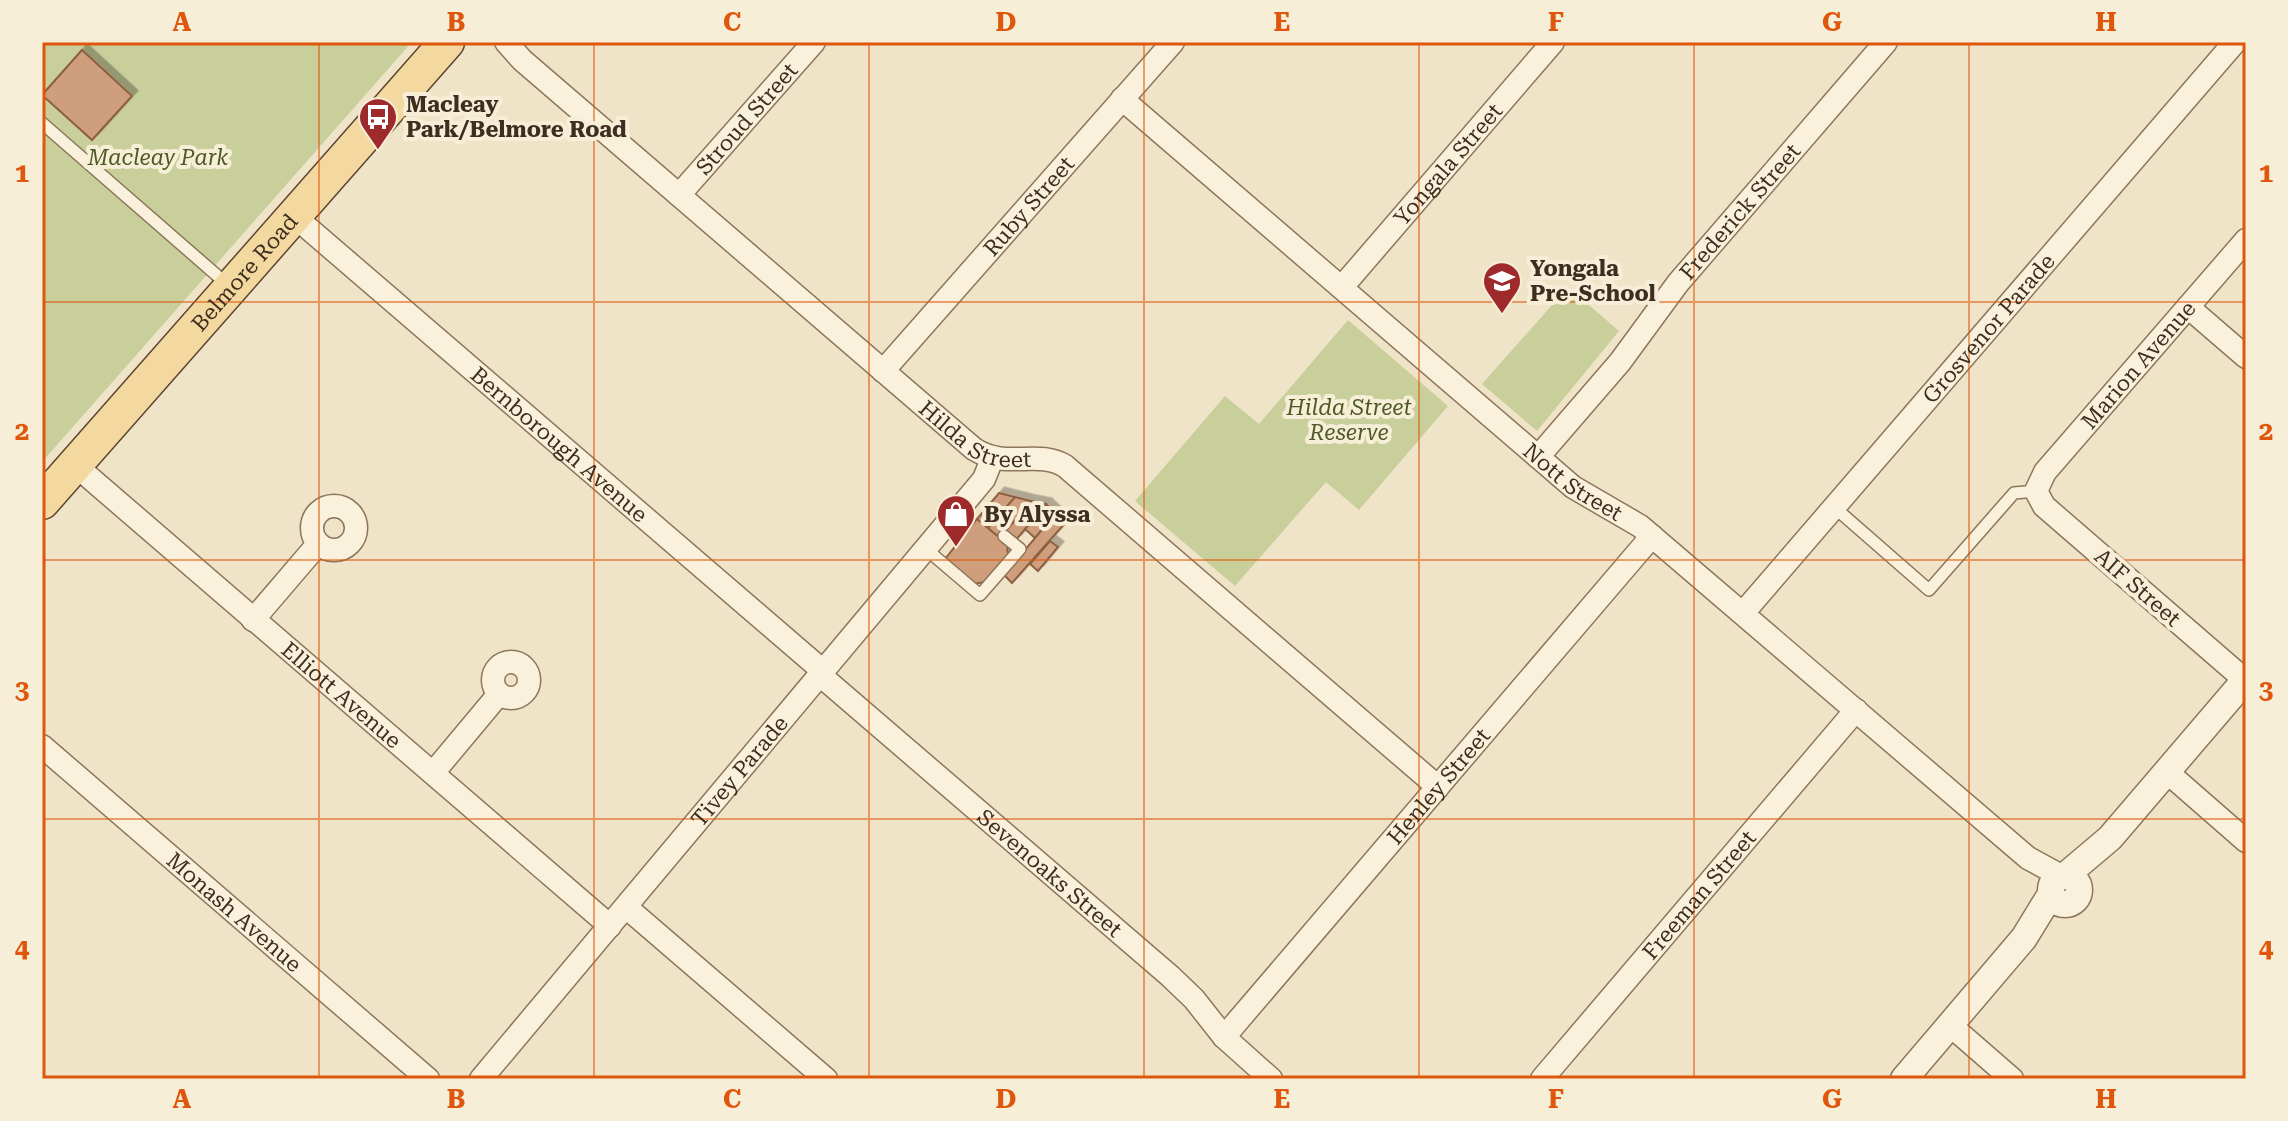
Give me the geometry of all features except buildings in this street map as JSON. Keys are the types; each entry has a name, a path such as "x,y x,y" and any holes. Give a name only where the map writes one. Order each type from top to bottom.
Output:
{"main road":[{"name":"Belmore Road","path":"42,502 447,42"}],"street":[{"name":"Hilda Street","path":"495,42 522,60 968,445 992,459 1049,460 1065,466 1438,787"},
{"name":"Hilda Street","path":"506,42 522,60"},
{"name":"Stroud Street","path":"679,195 814,42"},
{"name":"Ruby Street","path":"883,371 1173,42"},
{"name":"Yongala Street","path":"1342,287 1553,42"},
{"name":"Frederick Street","path":"1538,457 1620,362 1678,283 1886,42"},
{"name":"Grosvenor Parade","path":"1743,613 2235,42"},
{"name":"Nott Street","path":"1122,99 1538,457 1585,496 1631,519 1652,536 2062,888"},
{"name":"Bernborough Avenue","path":"294,216 822,673"},
{"name":"Marion Avenue","path":"2036,491 2045,472 2246,240"},
{"path":"2188,307 2246,357"},
{"name":"Tivey Parade","path":"481,1079 984,479 992,459"},
{"name":"Elliott Avenue","path":"75,465 610,926"},
{"name":"AIF Street","path":"2036,491 2044,506 2246,679"},
{"name":"Henley Street","path":"1224,1037 1652,536"},
{"path":"253,620 318,544"},
{"name":"Sevenoaks Street","path":"822,673 827,681 1179,983 1224,1037 1271,1079"},
{"path":"1904,1079 2024,938 2062,888 2110,838 2246,679"},
{"path":"433,773 499,694"},
{"name":"Freeman Street","path":"1542,1079 1856,710"},
{"name":"Monash Avenue","path":"42,746 428,1079"},
{"path":"2167,772 2246,841"},
{"path":"626,907 826,1079"},
{"path":"1950,1025 2012,1079"}],"lane":[{"path":"42,123 231,288"},
{"path":"1834,507 1929,590 2014,493 2036,491"},
{"path":"926,549 980,595 1020,549 1004,536"}],"green space":[{"name":"Macleay Park","path":"42,42 412,42 42,462"},
{"path":"1568,287 1619,331 1537,431 1482,384"},
{"name":"Hilda Street Reserve","path":"1348,320 1448,406 1359,510 1326,482 1235,586 1135,501 1225,396 1259,424"}],"place":[{"name":"Macleay Park/Belmore Road","path":"378,151"},
{"name":"Yongala Pre-School","path":"1502,315"},
{"name":"By Alyssa","path":"956,548"}]}
